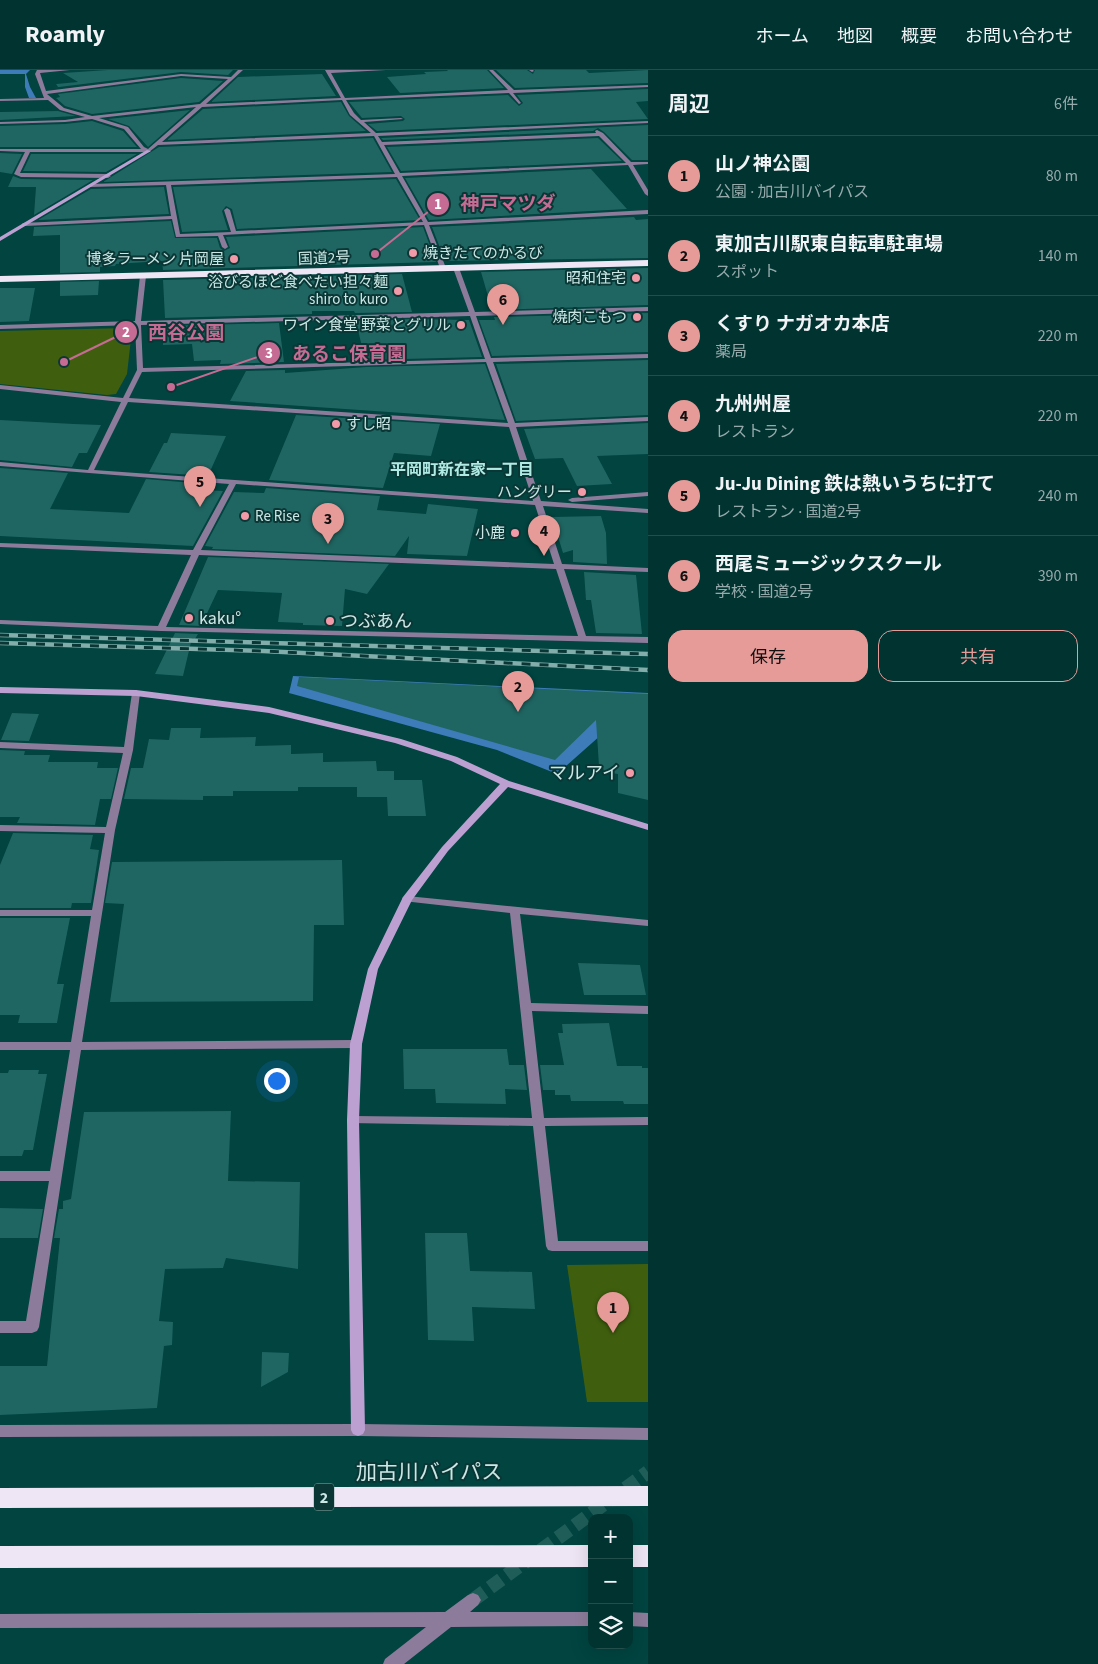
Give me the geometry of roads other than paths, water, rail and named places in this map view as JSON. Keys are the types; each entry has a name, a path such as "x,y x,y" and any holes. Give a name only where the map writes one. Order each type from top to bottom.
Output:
{"highway":[{"name":"国道2号","path":"0,280 648,263"},
{"name":"加古川バイパス","path":"0,1498 648,1496"},
{"path":"0,1558 588,1556"},
{"path":"633,1556 648,1556"}],"street":[{"path":"68,70 39,71 37,74 48,99 62,109 126,128 142,148 149,151"},
{"path":"171,78 178,70"},
{"path":"0,239 159,144 241,70"},
{"path":"384,70 328,71 352,114 374,134 381,144 426,223 443,268"},
{"path":"491,70 518,103"},
{"path":"44,93 199,75 232,78"},
{"path":"150,80 156,85"},
{"path":"448,86 455,94"},
{"path":"0,123 93,119 204,105 648,86"},
{"path":"0,100 48,99"},
{"path":"360,121 402,119"},
{"path":"159,144 648,122"},
{"path":"592,125 630,164 648,194"},
{"path":"381,144 601,134"},
{"path":"0,150 149,151"},
{"path":"28,150 17,174 23,176 108,176"},
{"path":"91,186 397,175 648,163"},
{"path":"168,184 178,236 648,212"},
{"path":"227,210 234,233"},
{"path":"25,224 174,217"},
{"path":"220,234 225,247"},
{"path":"456,268 512,425 583,639"},
{"path":"90,472 140,370 138,324 143,276"},
{"path":"0,327 648,309"},
{"path":"140,370 648,356"},
{"path":"0,387 124,400 512,425 648,419"},
{"path":"0,464 648,511"},
{"path":"161,629 196,552 234,482"},
{"path":"538,503 648,494"},
{"path":"0,545 648,570"},
{"path":"0,622 161,629 648,640"},
{"path":"0,690 136,694 270,710 380,737 454,759 506,783 648,827"},
{"path":"0,1326 32,1327 77,1046 96,913 110,830 128,750 136,694"},
{"path":"0,745 128,750"},
{"path":"358,1430 353,1120 356,1044 373,968 407,899 445,849 506,783"},
{"path":"0,828 110,830"},
{"path":"407,899 648,923"},
{"path":"515,910 552,1246 648,1246"},
{"path":"0,913 96,913"},
{"path":"526,1007 648,1010"},
{"path":"0,1046 356,1044"},
{"path":"353,1120 648,1121"},
{"path":"0,1176 55,1176"},
{"path":"0,1431 358,1430 648,1434"},
{"path":"391,1664 473,1600"},
{"path":"0,1621 588,1619"},
{"path":"633,1620 648,1620"}],"water":[{"path":"0,70 30,70 26,74 36,98 29,98 25,87 25,74 0,74"},
{"path":"293,676 648,693 648,734 601,735 557,774 497,750 289,693"}],"tunnel":[{"path":"473,1600 648,1472"}],"railway":[{"path":"0,635 648,654"},
{"path":"0,643 263,651 648,670"}],"place":[{"name":"焼きたてのかるび","path":"413,253"},
{"name":"神戸マツダ","path":"375,254"},
{"name":"博多ラーメン 片岡屋","path":"234,259"},
{"name":"昭和住宅","path":"636,278"},
{"name":"浴びるほど食べたい担々麺 shiro to kuro","path":"398,291"},
{"name":"焼肉こもつ","path":"637,317"},
{"name":"ワイン食堂 野菜とグリル","path":"461,325"},
{"name":"西尾ミュージックスクール","path":"503,325"},
{"name":"西谷公園","path":"64,362"},
{"name":"あるこ保育園","path":"171,387"},
{"name":"すし昭","path":"336,424"},
{"name":"ハングリー","path":"582,492"},
{"name":"Ju-Ju Dining 鉄は熱いうちに打て","path":"200,507"},
{"name":"Re Rise","path":"245,516"},
{"name":"小鹿","path":"515,533"},
{"name":"くすり ナガオカ本店","path":"328,544"},
{"name":"九州州屋","path":"544,556"},
{"name":"kaku°","path":"189,618"},
{"name":"つぶあん","path":"330,621"},
{"name":"東加古川駅東自転車駐車場","path":"518,712"},
{"name":"マルアイ","path":"630,773"},
{"name":"山ノ神公園","path":"613,1333"}],"district":[{"name":"平岡町新在家一丁目","path":"462,469"}]}
